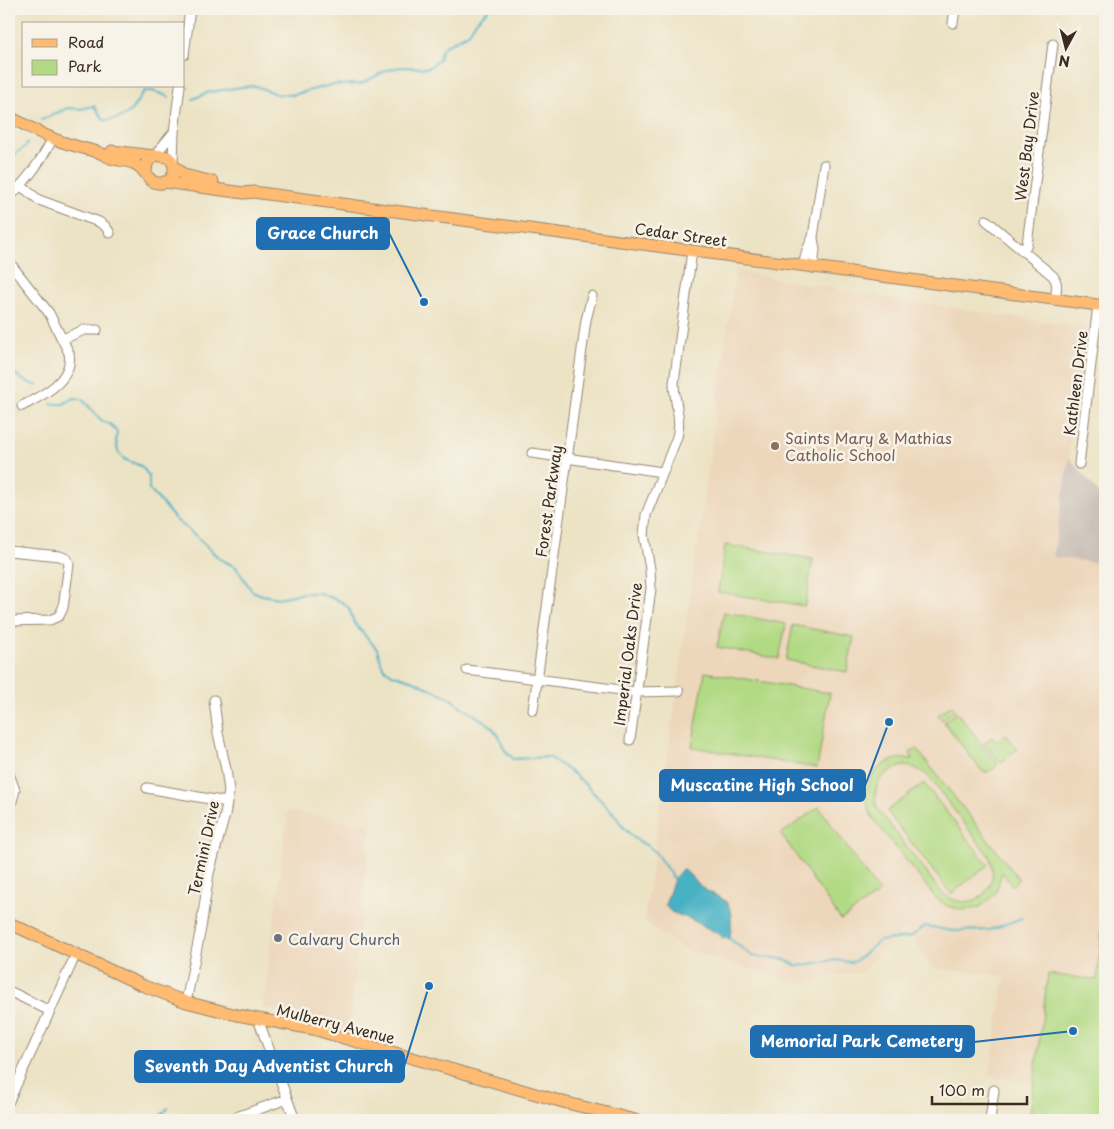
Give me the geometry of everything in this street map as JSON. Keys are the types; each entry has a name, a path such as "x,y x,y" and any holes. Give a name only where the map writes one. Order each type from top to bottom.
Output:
{"main road":[{"path":"9,117 53,138 136,164 155,182 164,182 171,178 174,164 168,156 114,151 101,153"},
{"path":"146,172 147,163 155,156"},
{"name":"Cedar Street","path":"174,164 180,172 192,178 245,187 253,192"},
{"name":"Cedar Street","path":"164,182 244,193 253,192 1102,306"},
{"name":"Mulberry Avenue","path":"9,923 144,986 186,1002 258,1019 313,1029 563,1102 635,1120"}],"street":[{"path":"185,48 190,9"},
{"path":"953,22 955,9"},
{"name":"West Bay Drive","path":"1023,251 1027,244 1054,44"},
{"path":"174,164 174,132 180,88"},
{"path":"155,156 174,132"},
{"path":"9,197 40,163 53,138"},
{"path":"808,267 807,250 813,237 824,165"},
{"path":"21,186 39,200 99,222 110,233"},
{"path":"986,220 1054,276 1056,280 1055,300"},
{"name":"Imperial Oaks Drive","path":"630,740 651,578 644,524 650,501 679,427 674,383 692,251"},
{"path":"9,262 44,307 63,340 70,359 65,376 39,397 22,406"},
{"name":"Forest Parkway","path":"533,710 586,320 592,296"},
{"name":"Kathleen Drive","path":"1079,464 1102,306"},
{"path":"63,340 84,330 97,330"},
{"path":"532,453 662,472"},
{"path":"9,551 60,556 67,559 69,564 63,608 58,616 50,620 9,621"},
{"path":"468,670 636,692 679,691"},
{"name":"Termini Drive","path":"186,1002 201,928 209,873 225,815 228,782 219,739 214,700"},
{"path":"9,774 15,790 9,812"},
{"path":"147,788 226,802"},
{"path":"9,1101 76,954"},
{"path":"9,990 50,1011"},
{"path":"258,1019 295,1120"},
{"path":"990,1120 994,1090"},
{"path":"228,1120 287,1099"}],"shaded area":[{"path":"736,271 860,294 1088,328 1053,556 1105,564 1105,895 1097,980 1048,974 1034,1082 989,1077 1005,976 933,968 905,927 862,973 841,974 801,984 683,949 644,921"},
{"path":"1069,457 1105,501 1105,564 1053,557"},
{"path":"288,811 370,825 349,1028 263,1008"}],"green space":[{"path":"725,545 813,559 805,606 718,592"},
{"path":"724,612 786,624 779,659 717,647"},
{"path":"793,625 854,637 847,672 786,660"},
{"path":"705,672 830,693 817,768 692,747"},
{"path":"951,705 955,710 942,720 938,715"},
{"path":"956,713 996,762 997,766 988,772 980,769 944,722"},
{"path":"1006,734 1017,749 1002,762 998,760 984,743 992,737 996,741"},
{"path":"916,748 1019,879 1012,886 1002,872 996,892 986,903 978,908 962,910 947,906 935,897 874,820 868,808 868,785 872,776 880,767 889,762 900,759 913,759 910,753","holes":["905,766 920,770 928,776 989,856 992,879 982,896 964,902 942,893 877,808 876,793 880,780 890,771"]},
{"path":"924,783 988,865 951,894 887,811"},
{"path":"819,807 879,893 841,920 781,834"},
{"path":"1105,896 1105,1120 1029,1120 1048,974 1097,980"}],"water":[{"path":"682,869 703,888 724,900 727,904 731,918 730,939 723,938 690,919 671,912 665,905 674,879"}],"waterway":[{"path":"193,99 209,92 256,86 276,94 292,95 331,85 361,84 385,71 400,67 428,68 439,60 441,51 445,46 468,34 477,20 489,9"},
{"path":"568,9 574,11 584,9"},
{"path":"41,120 68,108 80,109 94,106 104,120 112,120 124,116 133,109 143,92 153,91 169,97"},
{"path":"9,158 25,147 27,143"},
{"path":"9,366 21,378 37,385"},
{"path":"51,404 63,404 74,398 82,399 102,421 110,424 117,432 118,452 124,459 141,466 149,477 149,489 175,519 220,559 236,567 252,591 278,598 303,593 319,593 342,602 349,608 354,623 377,649 385,669 392,674 414,681 450,698 490,725 499,736 504,749 513,759 549,757 575,775 614,814 634,838 655,852 674,879"},
{"path":"730,939 752,956 783,959 798,966 834,960 856,961 879,941 910,937 926,926 952,931 990,930 1022,918"},
{"path":"157,1120 168,1108"}],"place":[{"name":"Grace Church","path":"424,302"},
{"name":"Saints Mary & Mathias Catholic School","path":"775,446"},
{"name":"Muscatine High School","path":"889,722"},
{"name":"Calvary Church","path":"278,938"},
{"name":"Seventh Day Adventist Church","path":"429,986"},
{"name":"Memorial Park Cemetery","path":"1073,1031"}]}
